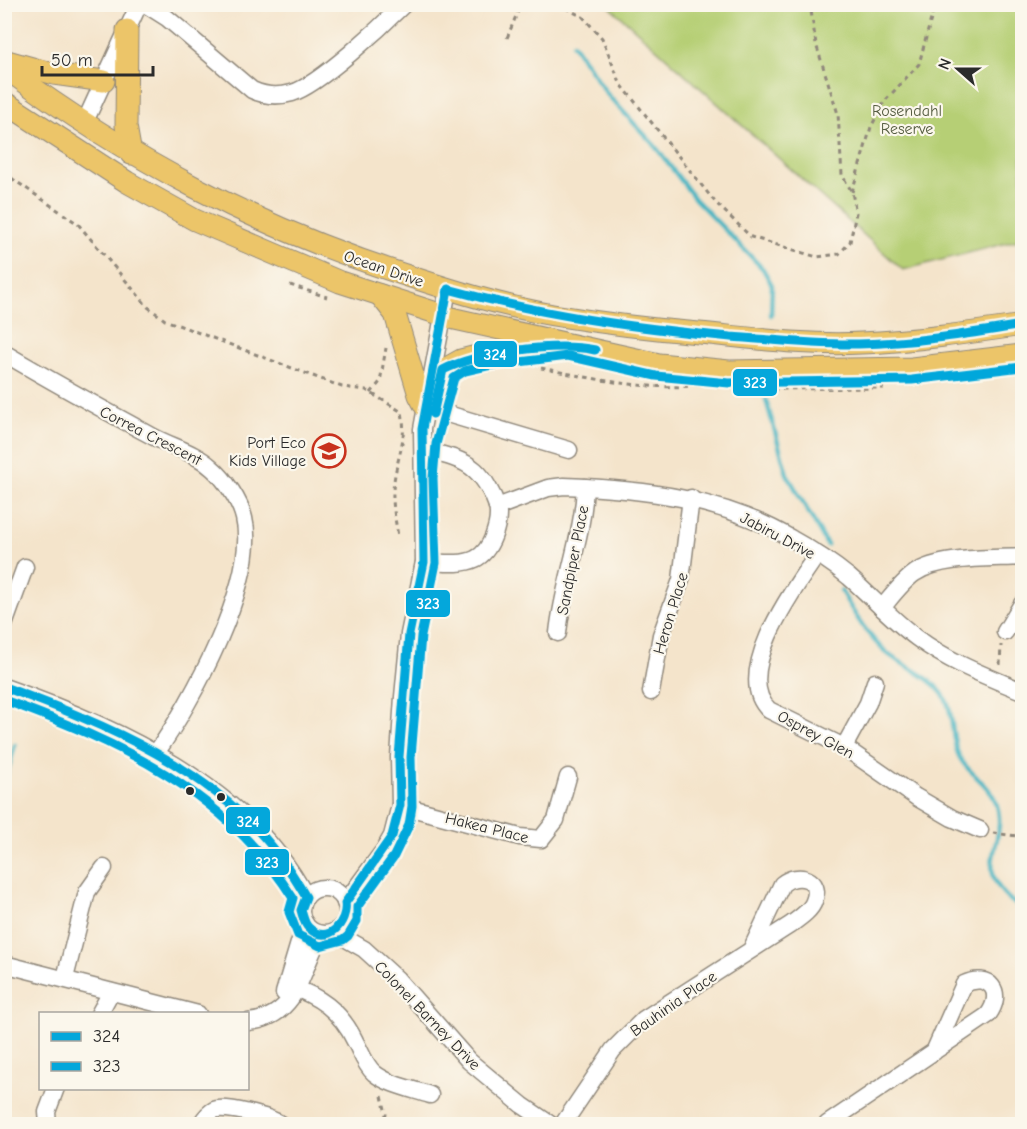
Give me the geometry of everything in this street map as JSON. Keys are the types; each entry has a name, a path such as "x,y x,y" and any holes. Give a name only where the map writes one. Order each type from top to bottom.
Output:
{"main road":[{"path":"127,30 126,126 131,154"},
{"path":"4,60 54,74 104,81"},
{"name":"Ocean Drive","path":"4,67 84,124 131,154 274,227 349,256 454,291 561,316 635,327 765,340 859,344 957,335 1023,325"},
{"name":"Ocean Drive","path":"4,102 73,148 195,220 308,269 449,317 659,364 729,371 890,369 1023,355"},
{"path":"73,148 84,124"},
{"path":"380,295 395,314 419,395 430,409"},
{"path":"443,370 461,360 485,354 569,344"}],"street":[{"path":"84,124 139,4"},
{"path":"145,4 167,18 252,90 269,95 293,93 313,82 404,4"},
{"path":"430,409 454,291"},
{"path":"292,986 333,929 340,897 372,868 392,836 400,805 399,757 405,676 412,618 424,562 422,429 443,370 449,317"},
{"name":"Correa Crescent","path":"4,353 80,399 158,440 194,455 213,468 233,495 244,518 245,546 239,579 223,631 190,701 156,753"},
{"path":"430,409 569,450"},
{"path":"424,446 475,470 486,484 497,507 492,538 482,555 463,562 424,562"},
{"name":"Jabiru Drive","path":"497,507 548,488 585,487 691,498 750,518 791,538 849,577 882,608 933,649 1023,692"},
{"name":"Sandpiper Place","path":"558,633 561,605 584,512 585,487"},
{"name":"Heron Place","path":"651,692 661,635 684,568 691,498"},
{"name":"Osprey Glen","path":"817,555 780,611 767,640 758,671 758,696 769,710 844,747 952,818 980,830"},
{"path":"882,608 908,579 923,569 939,563 1023,557"},
{"path":"4,624 25,567"},
{"path":"1005,632 1023,604"},
{"path":"844,747 868,703 875,682"},
{"path":"4,687 59,706 156,753 233,808 311,894"},
{"name":"Hakea Place","path":"400,805 531,840 541,839 556,820 568,777"},
{"path":"65,978 87,892 104,868"},
{"path":"249,1022 266,1018 289,1004 305,923 302,910 311,894 326,889 340,897"},
{"path":"305,923 314,932 333,929"},
{"name":"Colonel Barney Drive","path":"333,929 364,949 398,979 469,1061 550,1125"},
{"name":"Bauhinia Place","path":"563,1125 625,1036 644,1019 751,950"},
{"path":"4,964 190,1012"},
{"path":"292,986 316,997 337,1012 348,1026 366,1063 386,1080 430,1095"},
{"path":"100,1012 111,992"},
{"path":"827,1125 934,1052"},
{"path":"48,1125 47,1112 56,1090"},
{"path":"201,1125 207,1115 222,1109 272,1118 280,1125"}],"path":[{"path":"507,38 521,4"},
{"path":"558,4 583,17 602,38 620,83 715,202 751,237 817,257 839,254 850,242 854,232 856,213 852,192 842,175 838,114 816,44 810,4"},
{"path":"852,192 871,127 884,102 919,64 935,4"},
{"path":"4,173 78,224 148,307 165,320 342,387 366,390 402,412 405,430 393,482 393,506 398,536"},
{"path":"371,393 380,381 388,341 401,334"},
{"path":"1000,682 999,653 1005,632"},
{"path":"1003,834 1017,836 1023,834"},
{"path":"384,1125 386,1114 382,1091 386,1080"}],"green space":[{"name":"Rosendahl Reserve","path":"608,5 1022,5 1022,239 903,270"}],"waterway":[{"path":"573,44 607,94 655,146 695,199 763,269 772,285 771,315"},
{"path":"766,400 787,474 827,545"},
{"path":"841,591 873,640 887,653 936,686 942,693 949,709 960,758 988,788 995,800 999,816 999,830 992,869 995,881 1005,895 1022,909"},
{"path":"4,784 15,745"}],"transit line":[{"name":"324","path":"4,687 119,734 156,753 224,799 254,827 291,872 306,897 301,910 307,926 316,933 330,933 340,924 345,903 392,836 400,805 399,757 409,634 424,562 422,429 448,289 518,306 624,325 811,343 900,342 1022,325"},
{"name":"324","path":"433,414 443,370 458,364 518,350 560,347 595,350"},
{"name":"323","path":"4,700 47,716 129,753 202,799 266,860 293,898 289,912 298,935 320,946 343,940 357,921 357,907 394,856 409,825 412,806 411,757 421,636 436,563 433,478 436,444 454,378 465,371 487,366 568,356 656,376 729,383 912,380 1022,367"}],"place":[{"name":"Port Eco Kids Village","path":"329,451"}]}
